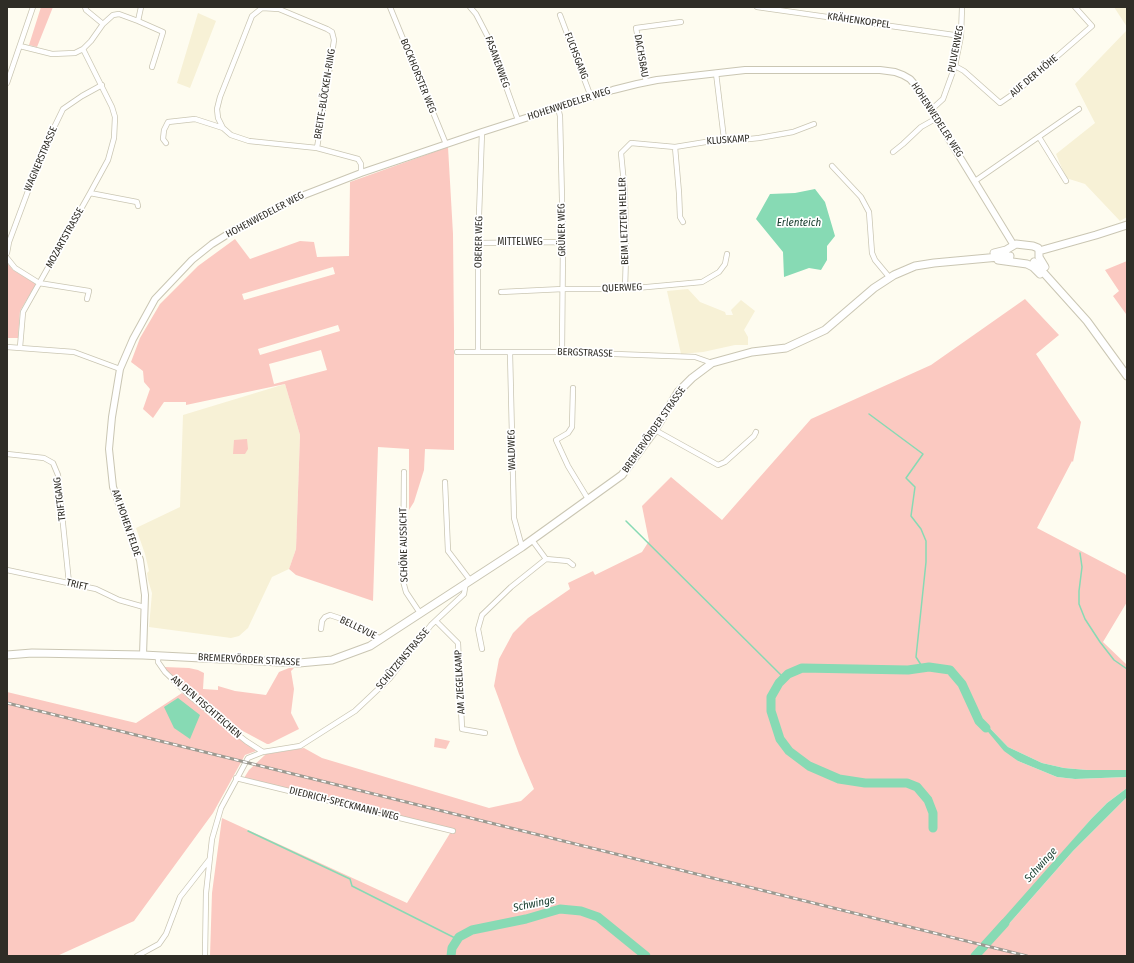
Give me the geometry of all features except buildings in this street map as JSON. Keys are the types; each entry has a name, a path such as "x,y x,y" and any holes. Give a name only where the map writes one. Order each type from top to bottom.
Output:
{"main road":[{"path":"1127,225 1073,242 1038,256 1017,260 1011,249 1019,244 1038,248 1038,256 1052,281 1087,321 1127,376"},
{"name":"BREMERVÖRDER STRASSE","path":"7,656 32,653 143,654 158,659 299,663 332,660 370,646 522,547 622,475 655,430 678,392 692,378 712,363 752,352 786,348 825,330 874,288 890,278 915,266 980,258 1011,249"},
{"path":"980,258 992,260 1002,259 1027,264 1052,281"}],"street":[{"path":"7,83 33,7"},
{"path":"85,7 86,10 103,24"},
{"path":"138,21 141,7"},
{"name":"BOCKHORSTER WEG","path":"390,7 446,144"},
{"name":"FASANENWEG","path":"470,7 476,14 489,39 518,120"},
{"name":"KRÄHENKOPPEL","path":"757,7 961,36"},
{"name":"PULVERWEG","path":"932,109 943,99 955,66 961,36 962,7"},
{"name":"AUF DER HÖHE","path":"955,66 964,71 1000,103 1016,92 1092,26 1075,7"},
{"name":"BREITE-BLÖCKEN-RING","path":"317,148 334,40 332,32 278,9 262,8 252,16 220,97 217,109 218,118 223,128 231,135 249,140 317,148 358,159 362,164 361,173"},
{"path":"20,46 52,54 75,53 83,49 91,41 103,24 113,15 119,14 164,32 152,67"},
{"name":"FUCHSGANG","path":"560,15 591,97"},
{"name":"DACHSBAU","path":"646,82 636,28 681,22"},
{"name":"MOZARTSTRASSE","path":"20,347 23,312 108,160 114,138 114,117 112,107 83,49"},
{"name":"HOHENWEDELER WEG","path":"120,369 133,339 155,299 192,260 212,244 236,229 299,197 361,173 518,120 613,90 646,82 752,69 890,71 900,73 910,79 932,109 975,181 1011,249"},
{"path":"716,73 724,139"},
{"name":"WAGNERSTRASSE","path":"7,253 9,242 30,184 46,144 63,109 102,85"},
{"name":"GRÜNER WEG","path":"558,108 560,116 563,242 562,352"},
{"path":"975,181 1079,109"},
{"path":"893,152 920,127 937,118"},
{"path":"166,144 163,139 164,130 168,122 195,119 223,128"},
{"name":"KLUSKAMP","path":"621,153 631,143 675,147 724,139 740,140 759,138 793,132 814,124"},
{"name":"OBERER WEG","path":"478,352 478,243 482,132"},
{"path":"1039,137 1066,181"},
{"path":"675,147 680,217 683,222"},
{"name":"BEIM LETZTEN HELLER","path":"621,153 625,194 625,289"},
{"path":"832,166 837,173 857,192 869,212 872,253 875,260 890,278"},
{"path":"90,193 137,202 138,206"},
{"name":"MITTELWEG","path":"478,243 563,242"},
{"name":"QUERWEG","path":"501,292 563,289 625,289 702,282 719,272 725,264 727,254"},
{"path":"7,258 15,268 39,283 89,291 87,299"},
{"path":"7,347 74,352 120,369"},
{"name":"BERGSTRASSE","path":"457,352 562,352 695,357 712,363"},
{"name":"WALDWEG","path":"510,353 514,518 522,547"},
{"name":"AM HOHEN FELDE","path":"120,369 110,433 110,456 113,486 140,560 144,595 143,654"},
{"path":"573,388 572,427 568,433 556,440 568,466 588,499"},
{"path":"655,430 718,465 725,462 754,436 756,432"},
{"name":"TRIFTGANG","path":"7,454 44,458 53,463 58,475 69,583"},
{"name":"SCHÖNE AUSSICHT","path":"404,472 403,581 406,592 420,613"},
{"path":"445,482 448,551 468,581"},
{"path":"532,540 546,559"},
{"path":"482,649 478,629 482,615 510,587 546,559 568,561 573,565"},
{"name":"TRIFT","path":"7,570 96,589 119,600 144,608"},
{"name":"SCHÜTZENSTRASSE","path":"205,956 206,893 212,839 221,808 248,758 263,752 300,746 356,711 390,678 432,625 464,594 468,581"},
{"name":"BELLEVUE","path":"321,629 322,622 325,617 330,615 381,639"},
{"name":"AM ZIEGELKAMP","path":"436,622 458,643 462,728 485,733"},
{"name":"AN DEN FISCHTEICHEN","path":"158,659 165,672 192,698 246,741 263,752"},
{"name":"DIEDRICH-SPECKMANN-WEG","path":"236,778 453,831"},
{"path":"137,956 159,944 166,934 180,897 210,859"}],"shaded area":[{"path":"41,7 53,7 37,47 29,45"},
{"path":"1114,7 1127,7 1127,27"},
{"path":"198,13 216,21 190,88 177,83"},
{"path":"1127,30 1127,217 1120,221 1085,184 1066,178 1056,154 1095,123 1075,84"},
{"path":"448,147 453,234 454,450 425,449 424,470 414,502 409,510 409,449 378,447 373,601 296,575 289,569 296,549 300,435 285,384 186,405 186,402 164,402 153,418 143,409 150,389 144,382 143,371 131,362 140,338 160,304 198,266 235,239 250,259 300,241 314,242 317,257 349,256 350,182","holes":["333,267 335,274 244,300 242,294","338,325 340,331 260,355 258,349","321,350 327,370 274,384 269,364"]},
{"path":"1127,261 1126,314 1113,296 1119,291 1105,270"},
{"path":"7,263 13,270 36,284 20,311 18,338 7,338"},
{"path":"688,289 700,302 725,312 726,315 733,315 731,310 741,300 755,311 744,330 748,337 748,345 735,345 703,352 681,354 667,291"},
{"path":"1025,299 1059,335 1036,354 1081,422 1073,462 1072,461 1037,528 1125,574 1127,577 1127,602 1103,642 1127,665 1127,770 1087,770 1064,768 1042,763 1008,747 982,720 966,692 979,721 1018,761 1057,777 1075,779 1127,777 1127,788 1107,803 1092,818 997,931 1000,934 1073,851 1127,797 1127,956 210,956 212,893 222,818 407,903 452,830 244,778 249,770 266,754 304,748 322,758 489,808 521,801 534,789 519,754 494,686 499,659 513,633 528,618 570,589 568,583 593,571 595,575 642,552 649,541 642,506 671,477 722,520 811,419 931,365"},
{"path":"285,384 300,435 296,549 289,569 272,577 248,628 239,636 231,638 149,627 152,593 148,580 147,573 149,571 145,554 136,528 180,507 183,415"},
{"path":"247,439 248,449 245,454 233,454 234,440"},
{"path":"164,667 189,668 204,673 203,689 218,690 218,686 235,691 266,695 279,672 289,668 294,668 291,671 294,689 291,713 299,729 267,744 228,723"},
{"path":"7,692 136,723 182,693 222,726 256,751 245,755 213,813 134,921 57,956 7,956"},
{"path":"435,738 450,741 446,749 434,747"}],"water":[{"name":"Erlenteich","path":"815,189 825,202 835,236 827,246 827,260 821,270 809,268 784,277 783,252 756,219 770,194 795,193"},
{"path":"962,684 982,720 1008,747 1042,763 1064,768 1087,770 1127,770 1127,777 1075,779 1057,777 1018,761 1004,751 979,721"},
{"path":"178,698 200,715 190,739 174,728 164,707"},
{"path":"1127,788 1127,797 1073,851 1000,934 993,930 1092,818 1107,803"}],"waterway":[{"path":"869,414 923,454 906,478 915,487 911,516 921,529 926,541 926,562 916,657 923,668"},
{"path":"626,521 784,678"},
{"path":"1080,553 1082,567 1079,604 1085,619 1114,660 1127,669"},
{"path":"933,828 933,813 928,800 917,787 907,783 865,783 839,779 809,766 789,751 780,739 771,711 771,697 779,683 788,674 802,668 908,670 929,667 950,670 962,684 979,721 986,728"},
{"path":"248,831 350,879 352,886 457,939"},
{"name":"Schwinge","path":"451,956 452,948 459,937 472,930 526,919 560,909 581,911 598,917 646,956"},
{"name":"Schwinge","path":"975,956 1005,923"}],"railway":[{"path":"7,703 1027,956"}]}
